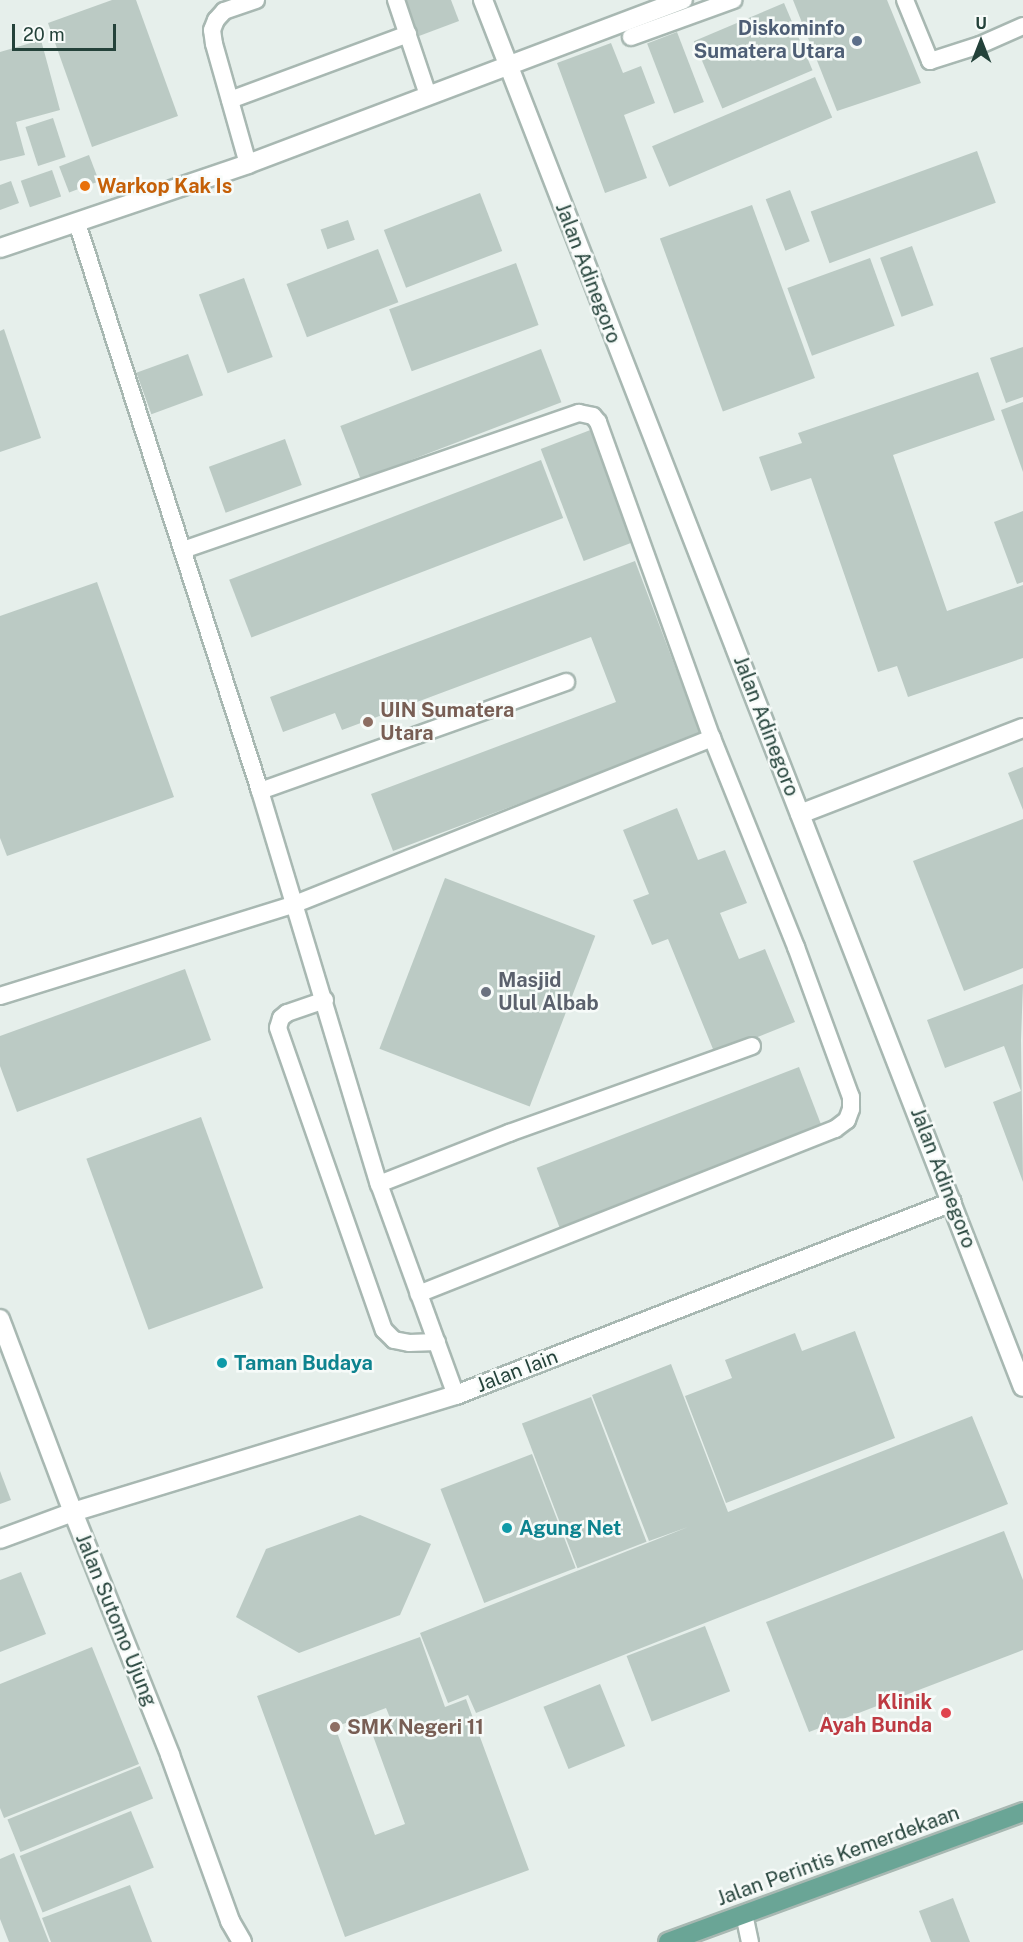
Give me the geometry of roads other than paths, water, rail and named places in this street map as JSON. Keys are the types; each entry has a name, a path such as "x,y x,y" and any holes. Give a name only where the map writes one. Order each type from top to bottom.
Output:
{"main road":[{"name":"Jalan Perintis Kemerdekaan","path":"668,1942 1023,1812"}],"street":[{"name":"Jalan Adinegoro","path":"483,0 506,65 801,814 1023,1387"},
{"path":"0,248 77,224 249,164 683,0"},
{"path":"801,814 1023,728"},
{"name":"Jalan Iain","path":"0,1539 73,1512 456,1395 952,1202"},
{"name":"Jalan Sutomo Ujung","path":"0,1319 73,1512 170,1755 230,1921 242,1942"},
{"name":"Jalan Sutomo Ujung","path":"230,1921 233,1942"}],"lane":[{"path":"249,164 212,30 224,11 256,0"},
{"path":"396,0 428,95"},
{"path":"631,37 733,0"},
{"path":"905,0 930,61 980,45 1023,26"},
{"path":"230,100 408,34"},
{"path":"77,224 260,790 380,1184 456,1395"},
{"path":"183,550 586,412 598,422 712,738 796,947 851,1097 851,1109 847,1120 835,1129 419,1294"},
{"path":"260,790 566,682"},
{"path":"0,996 295,904 712,738"},
{"path":"325,1000 287,1013 281,1018 278,1029 384,1330 394,1340 409,1343 437,1342"},
{"path":"380,1184 509,1133 752,1046"},
{"path":"744,1914 750,1942"}],"place":[{"name":"Diskominfo Sumatera Utara","path":"857,41"},
{"name":"Warkop Kak Is","path":"85,186"},
{"name":"UIN Sumatera Utara","path":"368,722"},
{"name":"Masjid Ulul Albab","path":"486,992"},
{"name":"Taman Budaya","path":"222,1363"},
{"name":"Agung Net","path":"507,1528"},
{"name":"Klinik Ayah Bunda","path":"946,1713"},
{"name":"SMK Negeri 11","path":"335,1727"}]}
